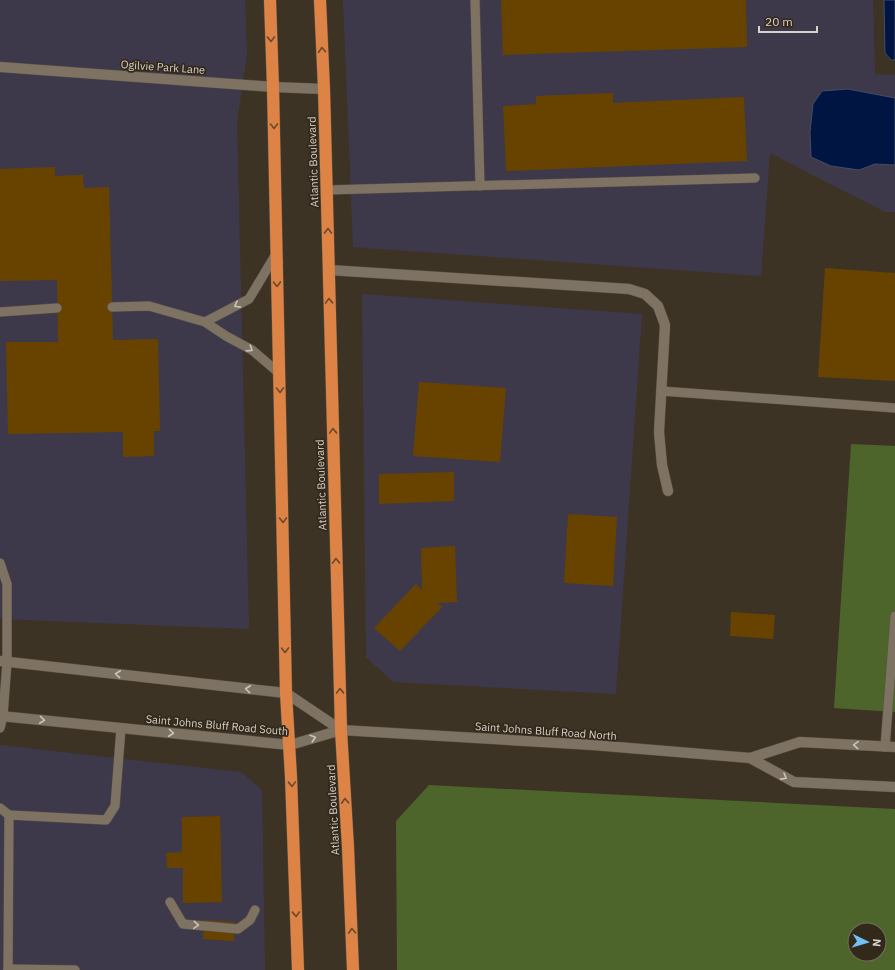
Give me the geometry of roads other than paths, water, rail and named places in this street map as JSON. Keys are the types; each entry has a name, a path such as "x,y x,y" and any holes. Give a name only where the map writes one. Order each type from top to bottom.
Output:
{"highway":[{"path":"270,0 286,693 290,745 298,970"},
{"name":"Atlantic Boulevard","path":"320,0 324,89 341,730 353,970"}],"main road":[{"name":"Ogilvie Park Lane","path":"0,67 273,87 324,89"},
{"path":"328,270 629,289 645,294 658,306 665,325 659,432 662,465 668,491"},
{"path":"4,661 286,693 341,730"},
{"name":"Saint Johns Bluff Road South","path":"2,716 290,745 341,730"},
{"name":"Saint Johns Bluff Road North","path":"341,730 593,745 750,758 800,742 890,747"},
{"name":"Saint Johns Bluff Road North","path":"750,758 794,782 895,787"}],"lane":[{"path":"475,0 480,186"},
{"path":"326,190 755,178"},
{"path":"205,322 249,299 277,253"},
{"path":"112,307 149,306 205,322 226,336 252,350 279,373"},
{"path":"0,312 57,308"},
{"path":"661,391 895,408"},
{"path":"0,563 7,584 2,716 0,728"},
{"path":"890,747 895,616"},
{"path":"0,808 9,815 106,820 115,806 121,728"},
{"path":"9,815 8,969 75,970"},
{"path":"170,902 183,924 238,929 250,920 255,910"}],"water":[{"path":"884,0 895,0 895,60 891,60 885,53"},
{"path":"848,89 895,98 895,165 875,164 859,170 831,166 811,157 810,132 813,104 822,91"}]}
